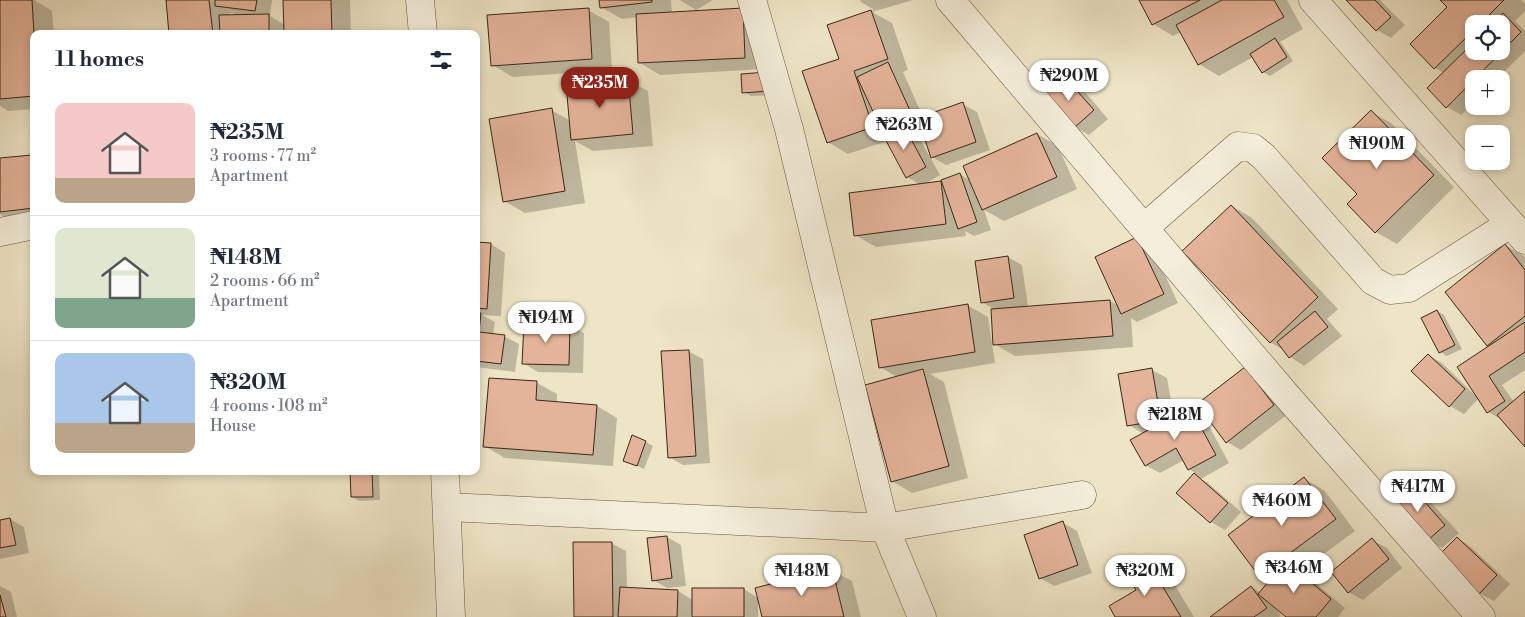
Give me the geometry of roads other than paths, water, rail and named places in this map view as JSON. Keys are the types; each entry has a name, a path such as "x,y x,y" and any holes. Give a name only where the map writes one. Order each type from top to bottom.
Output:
{"street":[{"path":"420,0 423,30"},
{"path":"752,0 789,129 884,528 922,617"},
{"path":"950,0 1286,395 1467,612"},
{"path":"1144,228 1238,146 1253,148 1264,157 1373,281 1390,290 1409,288 1518,232 1313,0"},
{"path":"0,232 30,226"},
{"path":"445,475 451,617"},
{"path":"447,507 884,528 1082,495"}]}
